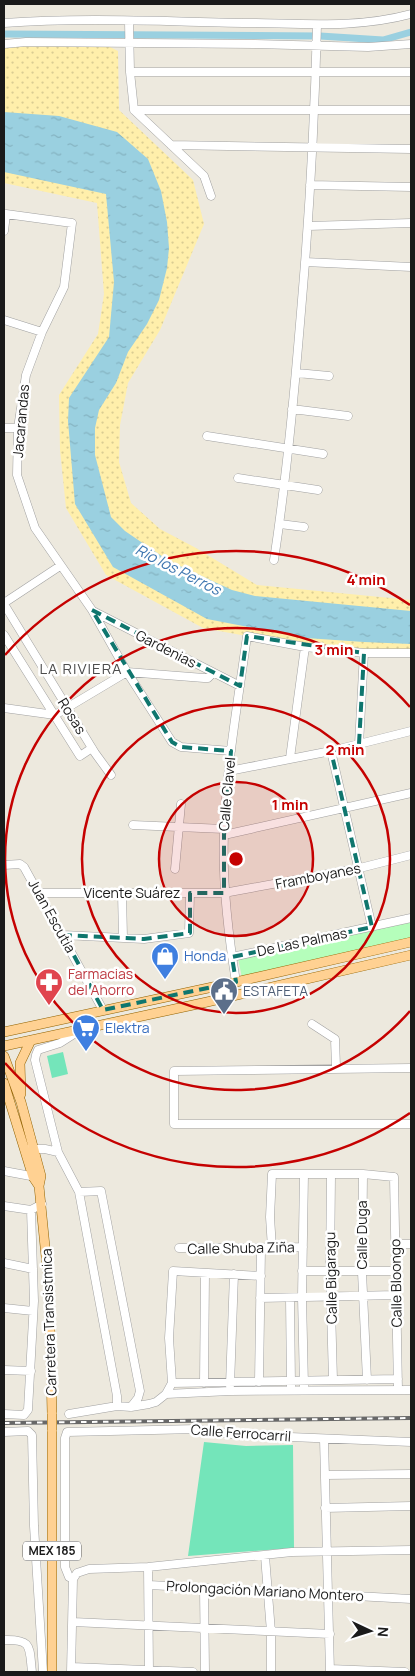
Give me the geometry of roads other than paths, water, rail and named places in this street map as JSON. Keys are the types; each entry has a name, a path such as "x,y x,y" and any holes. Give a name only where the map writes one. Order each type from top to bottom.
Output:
{"main road":[{"path":"4,1032 411,942"},
{"path":"4,1046 199,1004 411,955"},
{"path":"4,1026 27,1027"},
{"path":"22,1102 20,1063 32,1040"},
{"name":"MEX 185","path":"4,1056 22,1102 29,1149"},
{"name":"MEX 185","path":"4,1083 29,1149 42,1204"},
{"name":"Carretera Transistmica","path":"42,1204 49,1287 52,1414 52,1672"}],"street":[{"path":"4,44 26,42 129,42 255,44 317,35 411,14"},
{"path":"4,23 130,24 317,35 368,47 411,44"},
{"path":"130,24 130,72 134,110 204,176 211,196"},
{"path":"274,560 285,485 297,373 308,226 317,35"},
{"path":"130,72 411,72"},
{"path":"134,110 411,110"},
{"path":"172,145 411,149"},
{"path":"310,185 411,187"},
{"name":"Jacarandas","path":"4,231 6,214 72,223 64,287 42,332 26,375 18,428 18,475 35,528 92,610 127,672 175,744 181,747 231,751"},
{"path":"308,226 411,223"},
{"path":"305,262 411,267"},
{"path":"4,320 42,332"},
{"path":"297,373 329,376"},
{"path":"292,409 348,416"},
{"path":"4,428 18,428"},
{"path":"207,436 323,454"},
{"path":"238,478 318,490"},
{"path":"280,524 304,527"},
{"path":"4,604 60,566"},
{"name":"Rosas","path":"4,604 92,748 111,775"},
{"name":"Gardenias","path":"92,610 240,686"},
{"name":"Rosas","path":"4,635 80,756 92,748"},
{"name":"Calle Clavel","path":"236,982 224,893 224,832 231,751 247,636 305,647"},
{"path":"290,758 305,647 364,653 411,653"},
{"path":"359,744 364,653"},
{"path":"4,708 55,715 68,709 127,672 204,678 208,678 213,673"},
{"path":"229,771 331,751 411,731"},
{"path":"331,751 360,868 372,927"},
{"path":"133,825 179,827 224,832 411,793"},
{"path":"175,869 181,804"},
{"name":"Framboyanes","path":"224,893 360,868 411,855"},
{"name":"Juan Escutia","path":"4,865 23,866 103,1010"},
{"name":"Vicente Suárez","path":"39,893 224,893"},
{"path":"122,893 124,938"},
{"path":"63,935 144,939 189,933 190,893"},
{"name":"De Las Palmas","path":"232,957 411,918"},
{"path":"79,1016 82,1029 67,1040 38,1050 35,1060 58,1152 78,1192 117,1396 117,1406"},
{"path":"312,1024 335,1039 336,1068"},
{"path":"411,1068 174,1070 174,1124 411,1124"},
{"path":"29,1149 58,1152"},
{"path":"4,1171 37,1177"},
{"path":"272,1248 270,1217 272,1174 363,1174"},
{"path":"304,1174 302,1272 304,1390"},
{"name":"Calle Bloongo","path":"363,1174 394,1177 394,1271 398,1390"},
{"name":"Calle Duga","path":"363,1174 362,1272 367,1380"},
{"name":"Calle Bigaragu","path":"331,1175 330,1272 333,1380"},
{"path":"78,1192 102,1191 140,1390 138,1398 131,1407"},
{"path":"4,1206 31,1210 42,1204"},
{"path":"4,1414 24,1414 28,1410 33,1311 31,1210"},
{"path":"395,1244 411,1244"},
{"name":"Calle Shuba Ziña","path":"179,1248 303,1247"},
{"path":"259,1382 261,1248"},
{"path":"4,1263 33,1269"},
{"path":"69,1414 117,1406 131,1407 156,1402 166,1394 172,1383 169,1338 173,1271 261,1276"},
{"path":"302,1272 394,1271"},
{"path":"204,1382 206,1273"},
{"path":"230,1390 234,1274"},
{"path":"260,1298 396,1295"},
{"path":"290,1298 291,1390"},
{"path":"4,1308 33,1311"},
{"path":"4,1370 31,1371"},
{"path":"172,1383 398,1379"},
{"path":"166,1394 230,1390 411,1390"},
{"name":"Calle Ferrocarril","path":"74,1579 66,1572 65,1567 65,1438 67,1432 196,1429 239,1436 411,1442"},
{"path":"4,1432 28,1431 32,1435 34,1526 42,1672"},
{"path":"324,1439 330,1671 406,1672"},
{"path":"325,1474 411,1474"},
{"path":"325,1508 411,1506"},
{"path":"193,1672 71,1669 74,1579 77,1573 89,1569 148,1566 292,1552 327,1553 411,1550"},
{"path":"264,1556 268,1592 271,1672"},
{"path":"148,1566 149,1671"},
{"name":"Prolongación Mariano Montero","path":"149,1585 411,1600"},
{"path":"204,1589 205,1672"},
{"path":"73,1622 330,1634"},
{"path":"4,1640 25,1642 29,1648 32,1672"}],"water":[{"name":"Rio los Perros","path":"4,112 59,116 117,132 148,159 161,191 167,222 169,248 167,268 159,300 147,324 128,352 116,383 99,410 95,428 95,455 111,517 125,531 169,561 232,590 255,596 411,611 411,644 306,638 207,619 113,567 75,504 68,421 69,398 109,337 114,282 106,194 4,172"}],"waterway":[{"path":"4,34 320,36 383,40 411,32"}],"railway":[{"path":"4,1423 411,1418"}],"place":[{"name":"Honda","path":"165,980"},
{"name":"Farmacias del Ahorro","path":"49,1006"},
{"name":"ESTAFETA","path":"224,1015"},
{"name":"Elektra","path":"86,1052"}],"district":[{"name":"LA RIVIERA","path":"81,669"}]}
